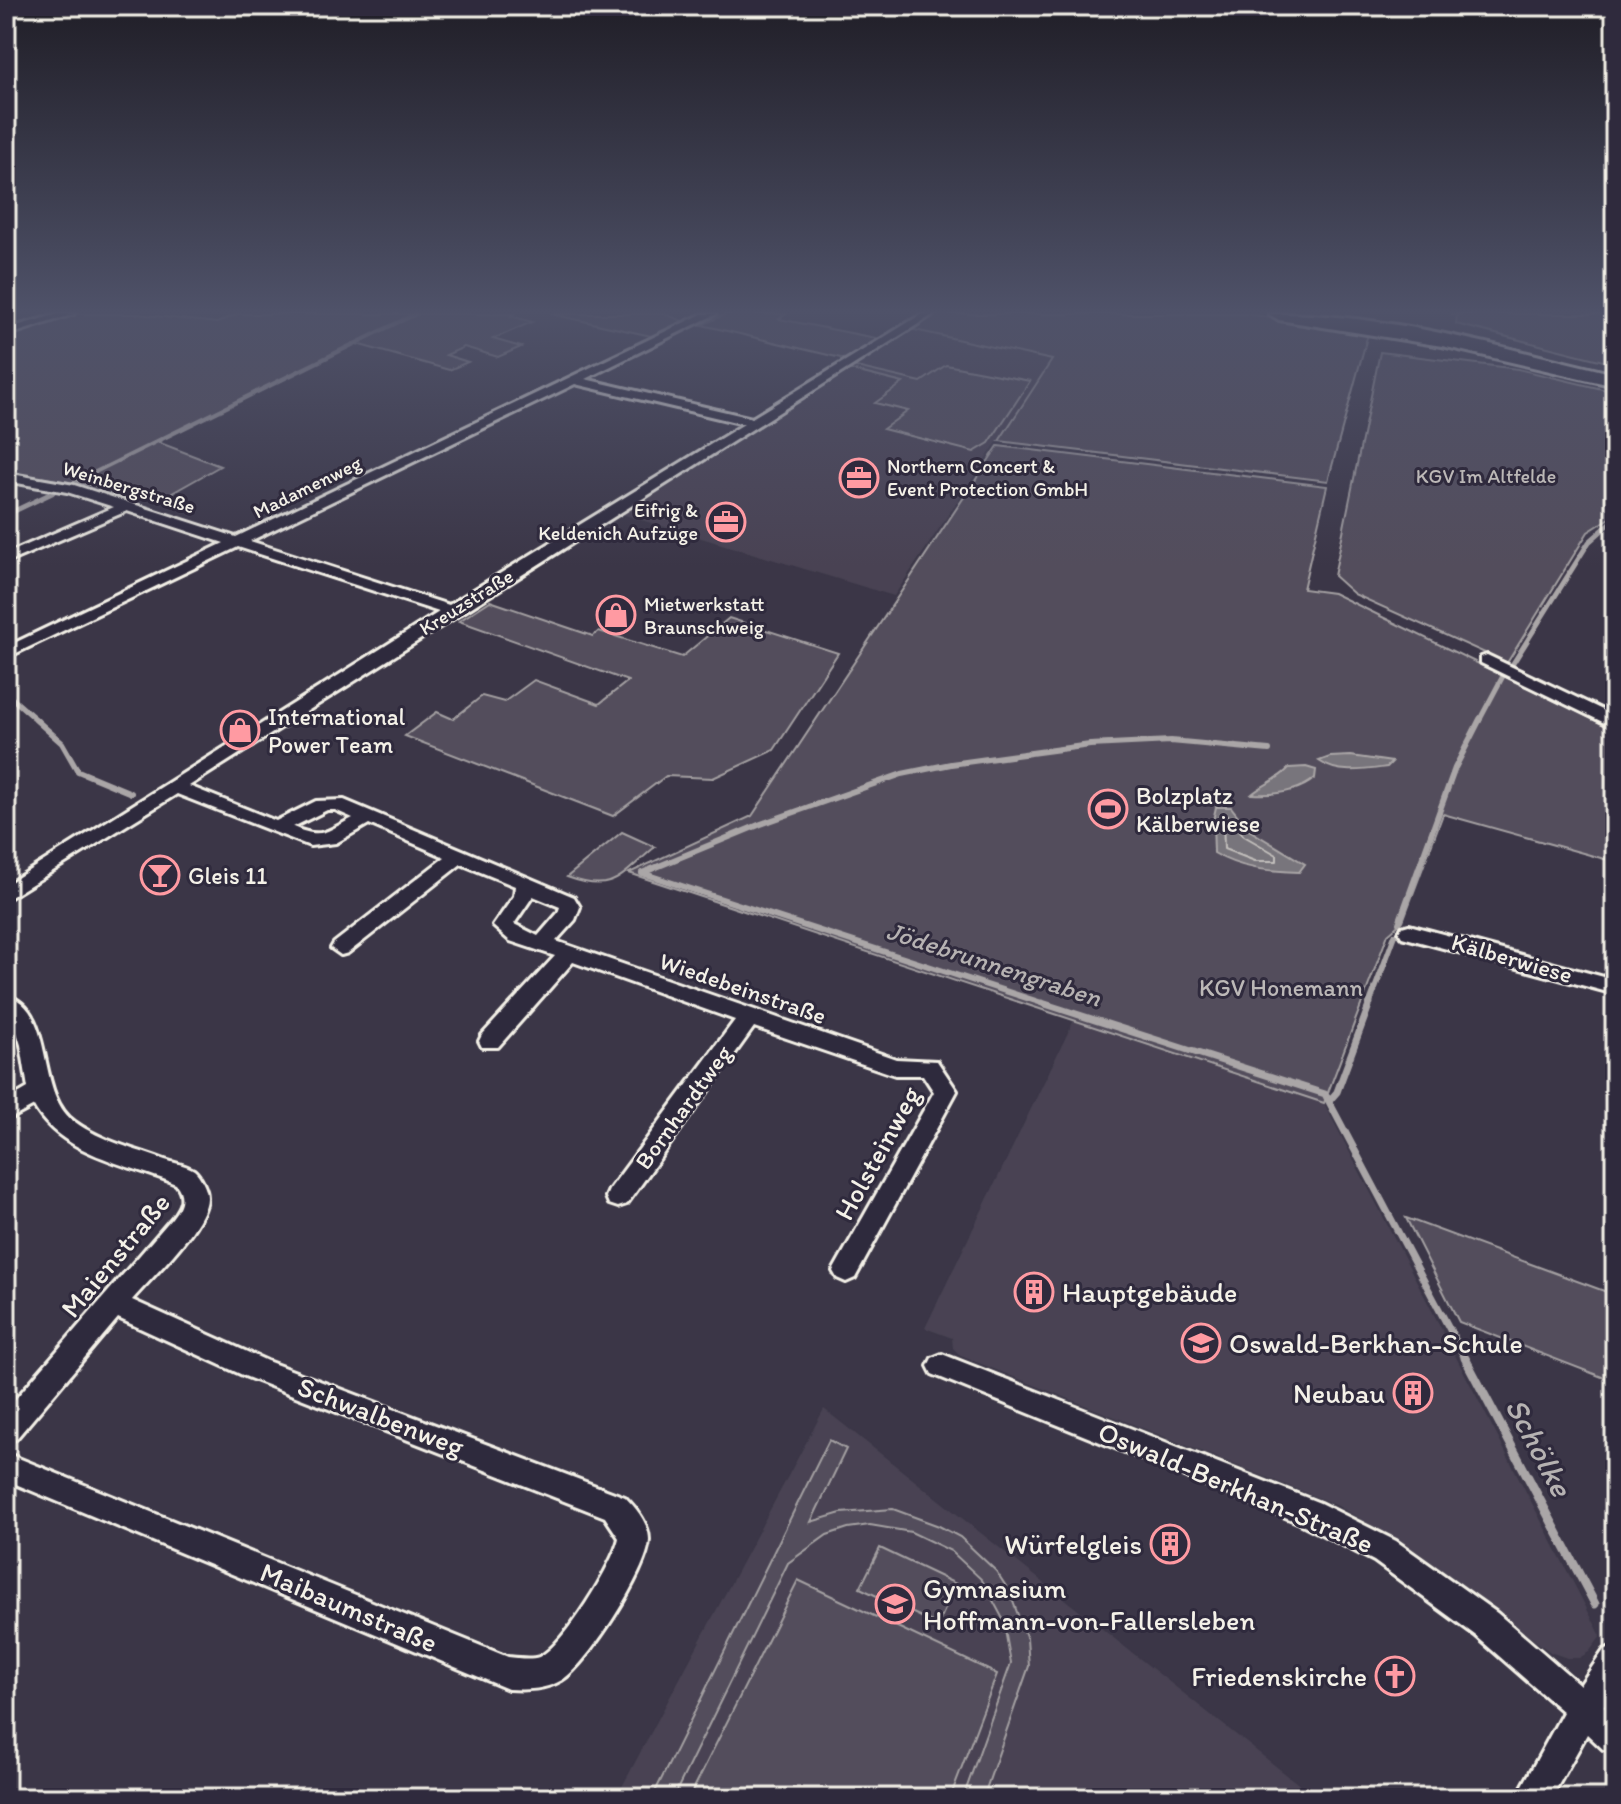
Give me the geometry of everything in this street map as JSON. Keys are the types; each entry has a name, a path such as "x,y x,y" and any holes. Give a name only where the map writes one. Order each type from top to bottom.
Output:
{"street":[{"name":"Madamenweg","path":"6,653 536,398"},
{"path":"651,398 752,422"},
{"name":"Kreuzstraße","path":"6,894 791,398"},
{"name":"Weinbergstraße","path":"6,477 60,485 451,611"},
{"path":"6,559 125,507"},
{"path":"1487,660 1615,723"},
{"path":"176,787 312,841 323,841 357,821 370,818"},
{"path":"277,828 330,803 567,902 570,907 568,915 542,944"},
{"path":"341,948 460,855"},
{"name":"Wiedebeinstraße","path":"527,887 525,896 505,918 503,926 517,936 895,1067 929,1067"},
{"name":"Kälberwiese","path":"1409,932 1420,932 1615,987"},
{"path":"490,1041 568,955"},
{"name":"Maienstraße","path":"6,1002 26,1022 44,1103 53,1118 67,1130 177,1174 194,1187 197,1197 193,1210 6,1430"},
{"name":"Bornhardtweg","path":"618,1197 749,1017"},
{"name":"Holsteinweg","path":"846,1271 946,1091 929,1067"},
{"path":"6,1112 42,1091"},
{"name":"Schwalbenweg","path":"114,1304 257,1369 615,1507 628,1519 634,1540"},
{"name":"Oswald-Berkhan-Straße","path":"942,1366 1310,1513 1372,1544 1435,1585 1486,1624 1615,1737"},
{"name":"Maibaumstraße","path":"6,1466 508,1673 532,1675 553,1668 569,1652 626,1566 634,1540"},
{"path":"1533,1798 1583,1708 1615,1661"}],"shaded area":[{"path":"800,398 1026,398 894,596 618,513"},
{"name":"Oswald-Berkhan-Schule","path":"1074,1020 1324,1103 1601,1636 1589,1652 1579,1658 1567,1658 1550,1652 1419,1553 1336,1505 961,1356 953,1348 952,1338 925,1328"},
{"name":"Gymnasium Hoffmann-von-Fallersleben","path":"824,1409 1316,1798 616,1798"}],"green space":[{"path":"6,398 242,398 155,441 220,466 165,497 6,472"},
{"path":"882,398 1019,398 989,443 974,452 883,429 908,411 875,403"},
{"path":"1027,398 1350,398 1328,481 999,441"},
{"name":"KGV Im Altfelde","path":"1371,398 1615,398 1615,515 1588,532 1507,663 1354,594 1334,576"},
{"name":"KGV Honemann","path":"998,446 1327,486 1303,589 1333,593 1615,730 1615,862 1443,814 1403,921 1388,934 1324,1103 629,873 752,816"},
{"path":"490,601 593,636 599,631 682,657 729,618 838,653 774,750 713,778 666,776 613,816 405,736 437,712 453,719 482,696 504,702 534,680 599,704 628,681 459,621"},
{"path":"622,832 655,847 615,880 596,884 567,877"},
{"path":"1406,1218 1615,1295 1615,1382 1459,1322"},
{"path":"829,1440 846,1449 811,1522 841,1513 893,1509 960,1537 996,1571 1009,1591 1027,1639 1029,1666 983,1798 963,1798 1011,1663 1003,1619 982,1580 951,1551 911,1532 870,1525 827,1535 788,1563 673,1798 652,1798"},
{"path":"880,1548 956,1584 938,1625 860,1588"},
{"path":"798,1580 997,1674 950,1798 689,1798"}],"water":[{"path":"1351,756 1392,762 1387,767 1352,770 1335,768 1319,761"},
{"path":"1289,768 1316,770 1315,778 1301,787 1277,793 1252,794"},
{"path":"1216,807 1231,807 1249,830 1305,864 1299,872 1266,870 1234,863 1214,853 1213,820"}],"waterway":[{"path":"75,482 245,398"},
{"path":"47,495 54,492"},
{"path":"6,515 52,493"},
{"path":"1512,665 1589,542 1615,519"},
{"path":"1479,721 1503,676"},
{"name":"Jödebrunnengraben","path":"6,693 38,721"},
{"name":"Jödebrunnengraben","path":"35,719 62,743 78,771 131,793"},
{"path":"1399,923 1455,768 1480,719"},
{"path":"1048,1005 642,873 761,824 902,774 951,764 1090,745 1171,741 1269,750"},
{"path":"1369,1005 1395,935"},
{"name":"Jödebrunnengraben","path":"1042,1003 1325,1094 1466,1360"},
{"path":"1330,1100 1337,1092 1370,1003"},
{"name":"Schölke","path":"1465,1358 1595,1604"}],"place":[{"name":"Northern Concert & Event Protection GmbH","path":"859,478"},
{"name":"Eifrig & Keldenich Aufzüge","path":"726,522"},
{"name":"Mietwerkstatt Braunschweig","path":"616,615"},
{"name":"International Power Team","path":"240,730"},
{"name":"Bolzplatz Kälberwiese","path":"1108,809"},
{"name":"Gleis 11","path":"160,875"},
{"name":"Hauptgebäude","path":"1034,1292"},
{"name":"Oswald-Berkhan-Schule","path":"1201,1343"},
{"name":"Neubau","path":"1413,1393"},
{"name":"Würfelgleis","path":"1170,1544"},
{"name":"Gymnasium Hoffmann-von-Fallersleben","path":"895,1604"},
{"name":"Friedenskirche","path":"1395,1676"}]}
